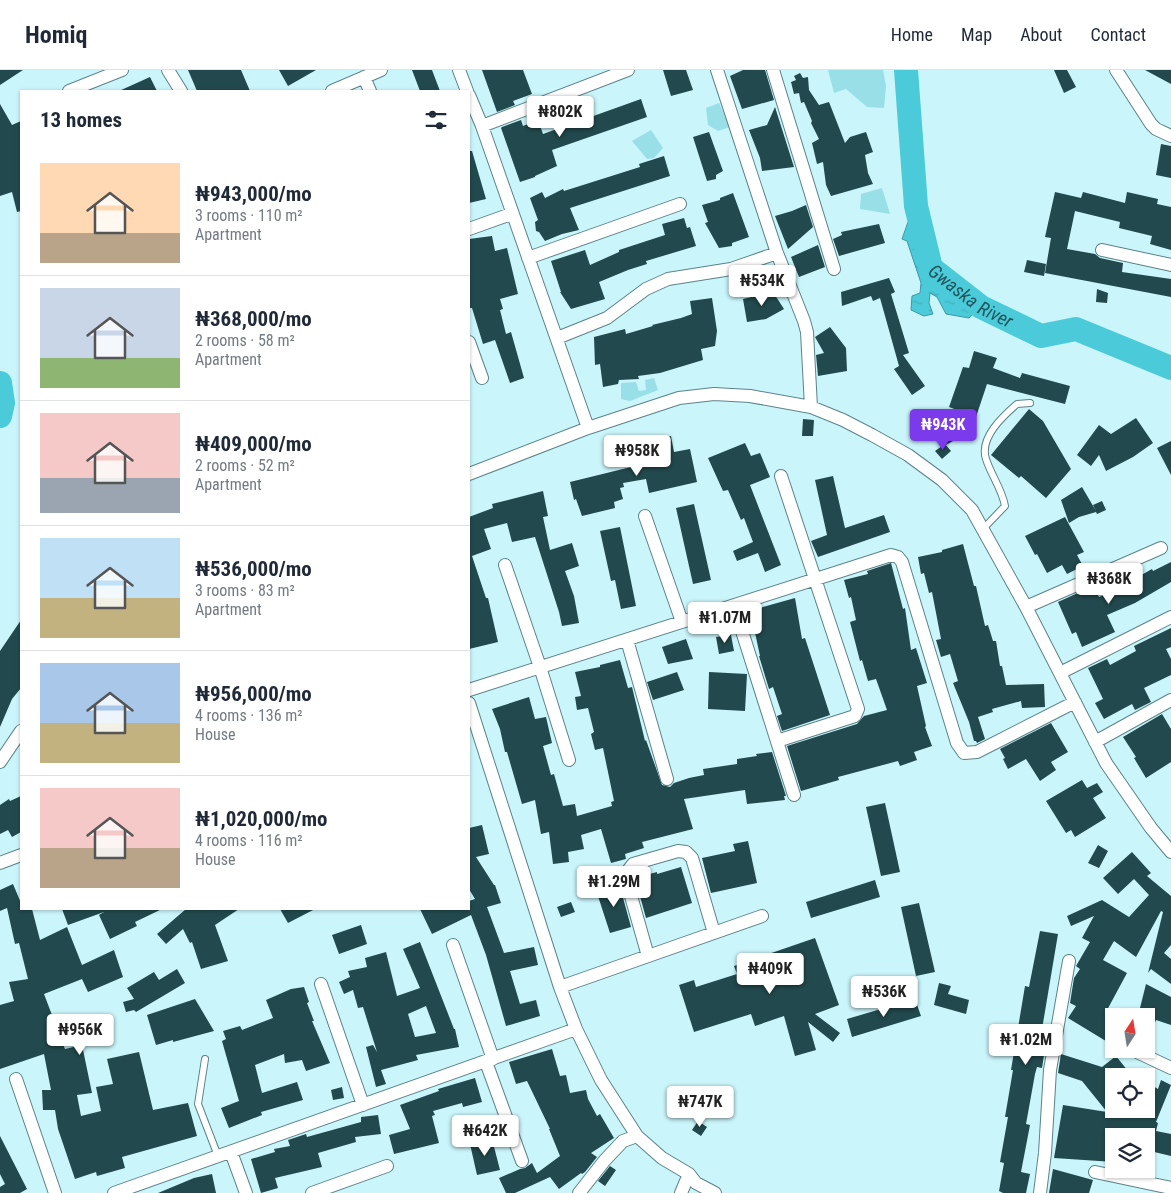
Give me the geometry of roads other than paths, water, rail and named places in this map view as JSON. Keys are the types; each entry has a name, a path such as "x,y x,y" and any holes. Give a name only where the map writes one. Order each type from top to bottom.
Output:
{"street":[{"path":"72,90 122,70"},
{"path":"168,70 180,90"},
{"path":"334,90 381,70"},
{"path":"459,70 467,90"},
{"path":"482,126 628,70"},
{"path":"717,70 777,253 804,321 811,407"},
{"path":"773,70 834,270"},
{"path":"1116,70 1151,124 1156,129 1171,136"},
{"path":"364,77 370,90"},
{"path":"470,98 482,126 511,214 588,428"},
{"path":"528,258 680,204"},
{"path":"470,229 511,214"},
{"path":"1102,250 1171,265"},
{"path":"557,338 607,318 646,289 668,279 731,269 777,253"},
{"path":"470,345 482,378"},
{"path":"470,474 588,428 679,398 714,394 750,396 811,407 843,420 872,435 915,460 942,480 972,510 1026,607 1106,762 1151,828 1171,852"},
{"path":"777,742 855,716 858,713 781,476"},
{"path":"645,516 682,622"},
{"path":"1026,607 1161,548"},
{"path":"470,690 891,555 898,557 902,562 957,743 964,753 977,752 1075,702"},
{"path":"505,565 569,760"},
{"path":"734,606 794,795"},
{"path":"1060,673 1171,617"},
{"path":"627,640 667,778"},
{"path":"1095,742 1171,700"},
{"path":"470,706 560,987 576,1029 601,1080 638,1136 662,1158 689,1174 696,1183 715,1193"},
{"path":"0,762 20,732"},
{"path":"648,956 627,882 627,872 633,864 678,851 686,852 692,858 714,933"},
{"path":"0,863 20,855"},
{"path":"560,987 762,916"},
{"path":"453,945 522,1161"},
{"path":"1040,1193 1045,1153 1050,1070 1069,961"},
{"path":"321,984 363,1105"},
{"path":"114,1193 142,1188 218,1156 576,1029"},
{"path":"1150,1058 1171,1068"},
{"path":"16,1079 55,1193"},
{"path":"579,1193 623,1141 638,1136"},
{"path":"231,1152 246,1193"},
{"path":"312,1193 387,1166"},
{"path":"1095,1172 1171,1188"},
{"path":"681,1193 689,1174"}],"lane":[{"path":"982,530 1005,506 1004,498 985,458 988,438 1017,404 1030,403"},
{"path":"205,1059 198,1104 218,1156"}],"water":[{"path":"916,218 929,272 978,308 969,318 946,314 937,297 930,293 929,303 933,314 924,316 911,310 912,296 920,293 921,283 907,241 902,239 908,222"}],"waterway":[{"name":"Gwaska River","path":"906,70 916,206 931,268 981,307 1041,336 1076,329 1171,368"},
{"name":"Gwaska River","path":"0,383 3,403 0,416"}]}
